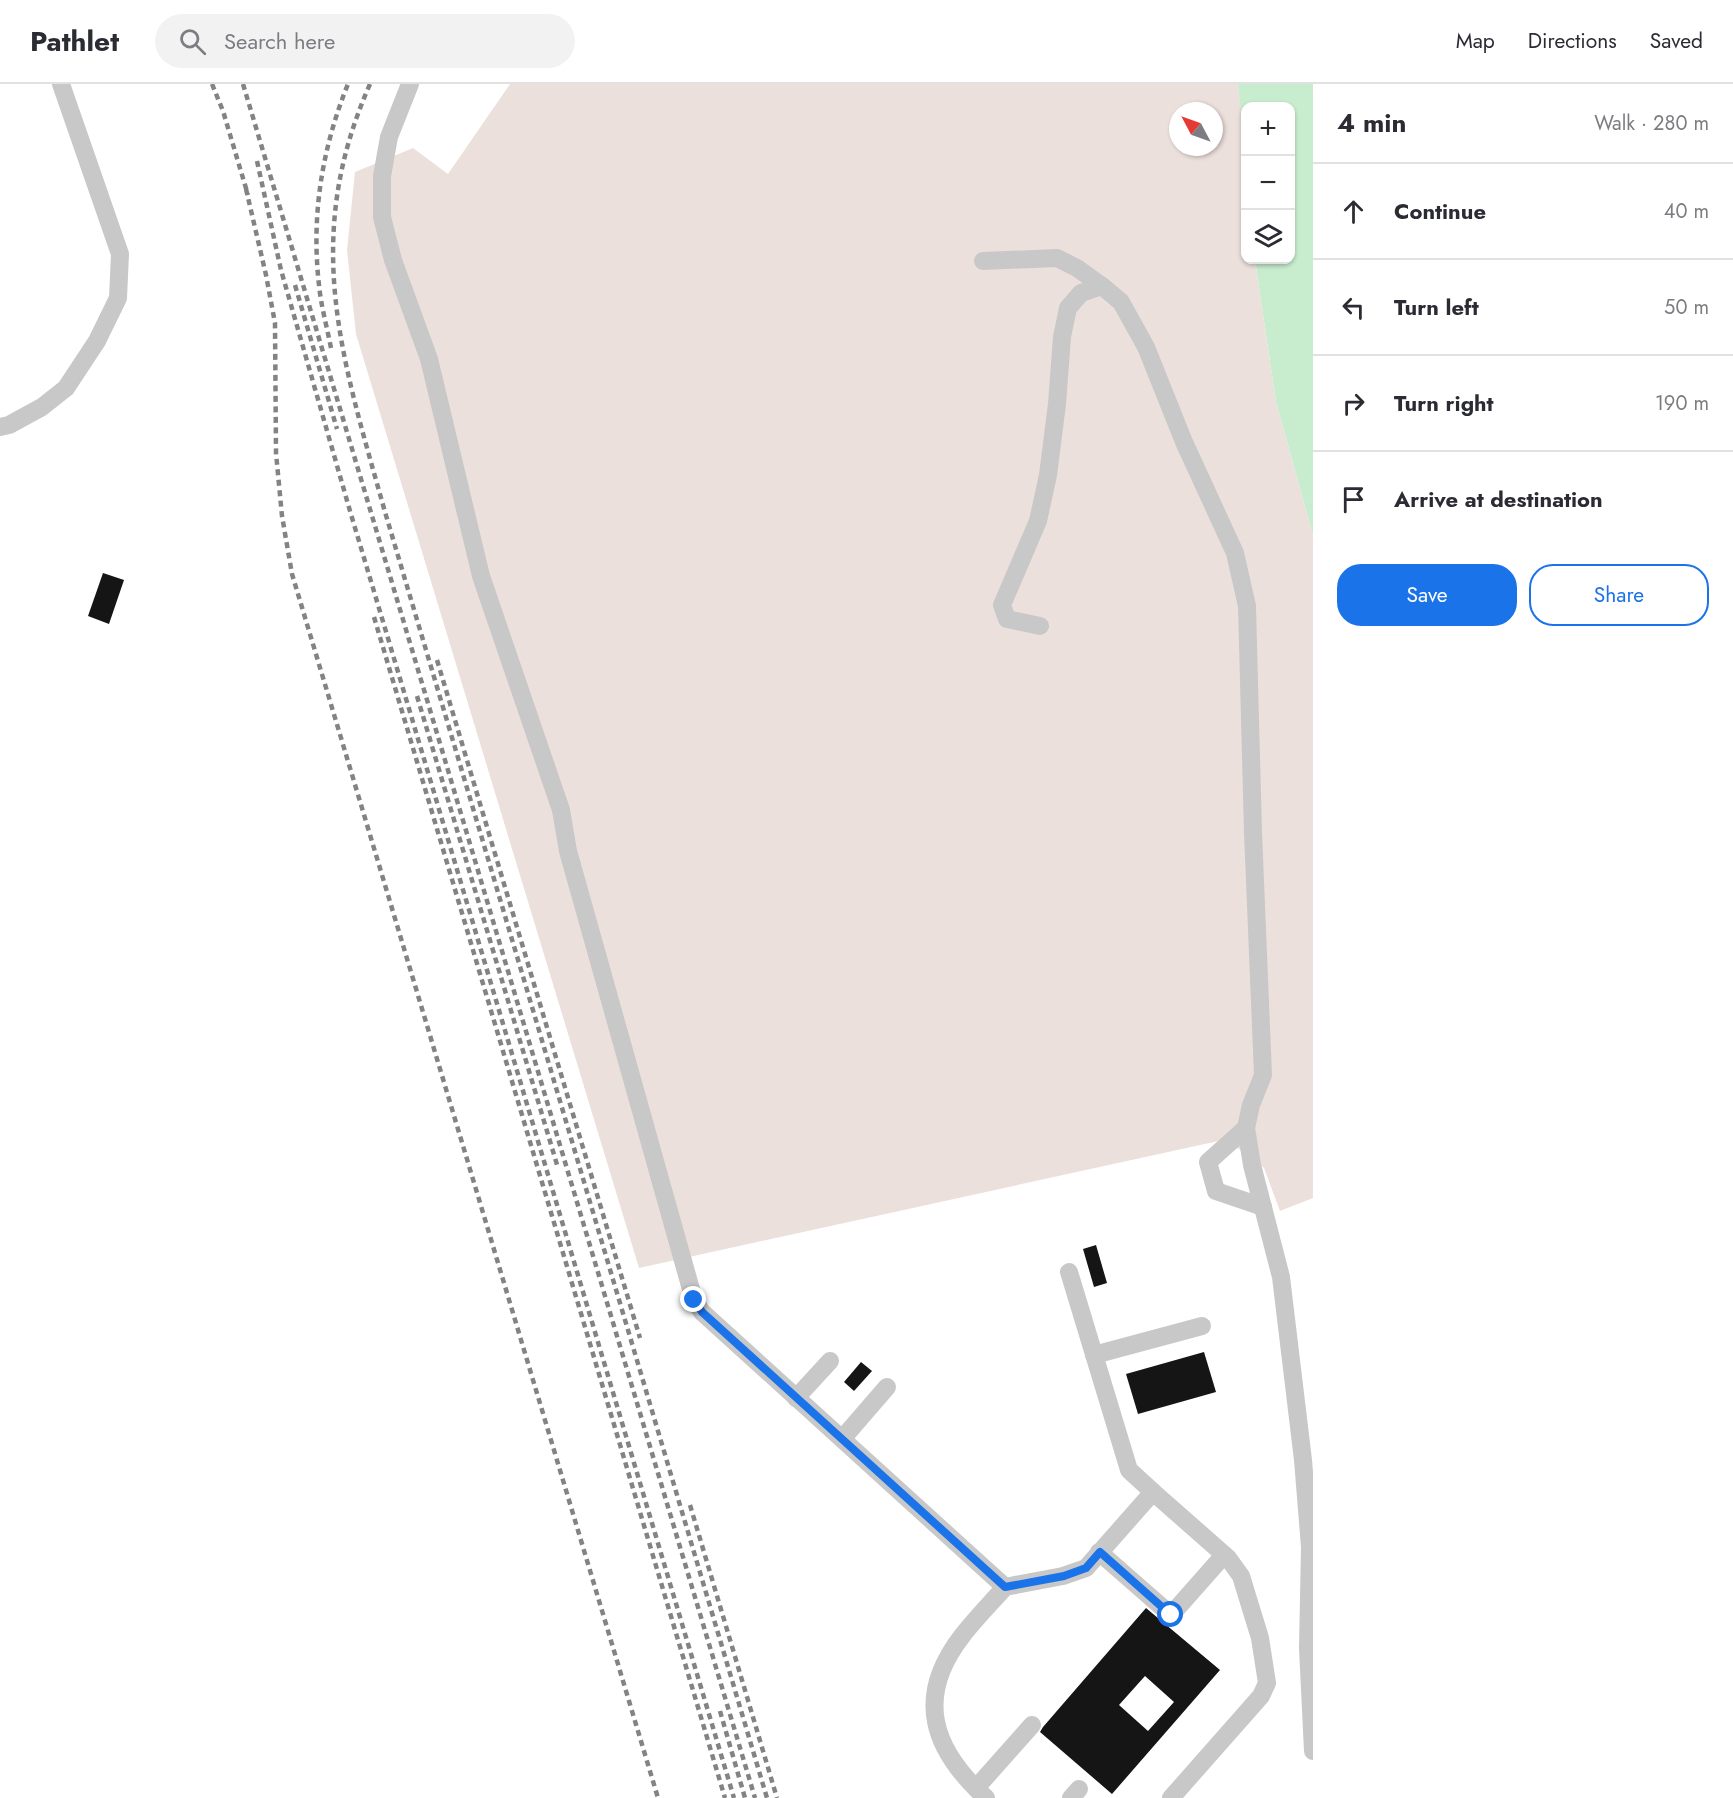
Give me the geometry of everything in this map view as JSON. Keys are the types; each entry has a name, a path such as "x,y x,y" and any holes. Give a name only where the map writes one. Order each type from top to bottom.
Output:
{"lane":[{"path":"0,427 9,425 42,408 66,388 97,341 118,298 120,254 61,84"},
{"path":"410,84 389,137 382,177 382,217 393,260 429,359 481,576 561,810 568,850 694,1300 702,1312 1005,1587"},
{"path":"983,261 1057,258 1077,268 1121,302 1146,348 1184,442 1235,553 1247,606 1263,1075 1251,1105 1246,1128 1252,1165 1281,1276 1303,1460 1310,1547 1308,1648 1313,1751"},
{"path":"1040,626 1007,619 1002,605 1019,569 1040,509 1050,463 1062,337 1068,308 1081,293 1102,286"},
{"path":"1246,1128 1208,1162 1216,1191 1263,1207"},
{"path":"1069,1272 1130,1470 1224,1555 1241,1576 1260,1638 1266,1683 1261,1696 1171,1798"},
{"path":"1094,1355 1202,1326"},
{"path":"796,1398 830,1361"},
{"path":"842,1439 886,1387"},
{"path":"1032,1725 981,1793 947,1755 936,1729 934,1700 941,1671 961,1637 1005,1587 1064,1576 1086,1568 1152,1492"},
{"path":"1100,1552 1171,1615 1224,1555"}],"shaded area":[{"path":"510,84 1238,84 1241,110 1241,264 1256,264 1276,402 1313,535 1313,1198 1280,1211 1264,1168 1246,1153 1223,1140 639,1268 356,334 347,250 355,172 413,148 448,174"},
{"path":"1238,84 1313,84 1313,535 1276,402 1256,264 1295,264 1295,102 1241,102 1241,114"}],"building":[{"path":"103,573 124,580 109,624 88,616"},
{"path":"1096,1245 1107,1283 1094,1287 1083,1249"},
{"path":"1204,1352 1216,1392 1138,1414 1126,1374"},
{"path":"861,1362 872,1371 854,1391 844,1382"},
{"path":"1146,1608 1220,1670 1112,1794 1040,1732","holes":["1145,1676 1174,1702 1148,1731 1119,1705"]}],"railway":[{"path":"212,84 223,111 248,195"},
{"path":"243,84 755,1798"},
{"path":"331,348 319,285 316,233 325,158 348,84"},
{"path":"370,84 349,141 337,195 333,247 336,299 343,350 355,402 385,512 767,1798"},
{"path":"257,161 281,270 350,511 734,1798"},
{"path":"246,189 275,323 276,453 282,516 292,574 658,1798"},
{"path":"295,285 337,429"},
{"path":"374,617 725,1798"},
{"path":"437,660 640,1338"},
{"path":"417,696 558,1168"},
{"path":"690,1505 777,1798"},
{"path":"720,1711 745,1798"}],"route":[{"path":"694,1300 702,1312 1005,1587 1064,1576 1086,1568 1100,1552 1171,1615"}]}
